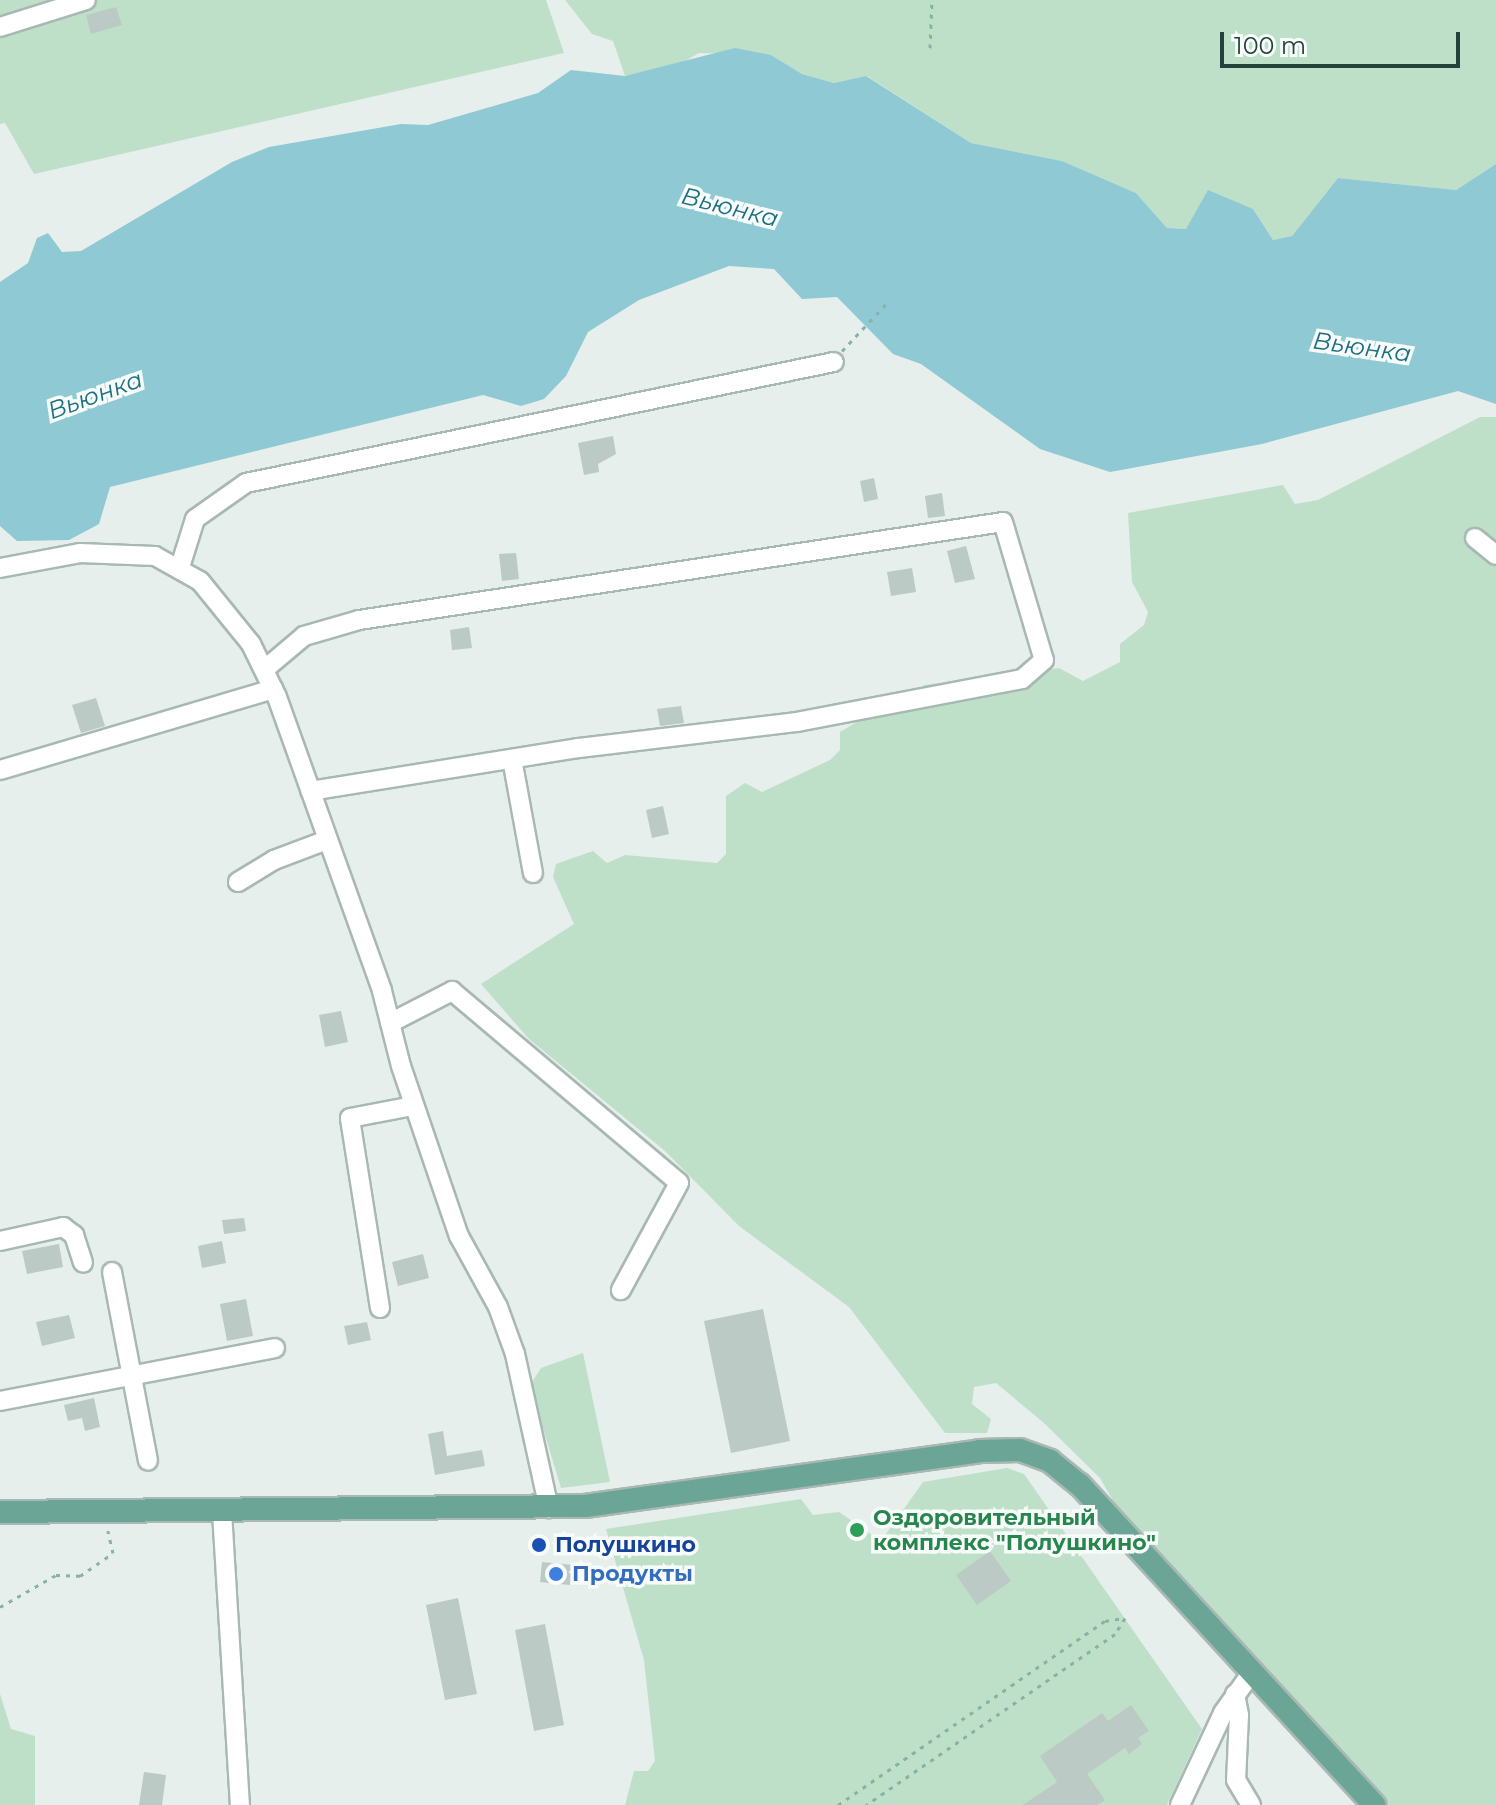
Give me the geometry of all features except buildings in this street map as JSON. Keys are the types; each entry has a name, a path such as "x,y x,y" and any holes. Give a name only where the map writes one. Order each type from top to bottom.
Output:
{"main road":[{"path":"0,1512 549,1508 643,1500 979,1451 1030,1452 1050,1461 1080,1485 1374,1805"}],"street":[{"path":"0,27 86,0"},
{"path":"180,567 195,519 246,483 834,362"},
{"path":"265,669 304,636 359,620 1003,522 1044,660 1022,679 797,722 512,759 310,791"},
{"path":"1475,538 1496,555"},
{"path":"0,568 56,555 105,552 155,556 180,567 228,610 265,669 390,1023 413,1106 459,1236 494,1299 515,1354 549,1508"},
{"path":"0,770 273,689"},
{"path":"512,759 533,873"},
{"path":"238,882 274,860 327,840"},
{"path":"390,1023 452,991 679,1183 621,1290"},
{"path":"380,1308 350,1118 413,1106"},
{"path":"0,1241 63,1227 74,1235 83,1263"},
{"path":"112,1272 148,1461"},
{"path":"0,1401 275,1348"},
{"path":"222,1512 240,1805"},
{"path":"1180,1805 1235,1694 1252,1672"},
{"path":"1235,1694 1239,1715 1236,1780 1251,1805"}],"path":[{"path":"930,48 932,0"},
{"path":"834,362 886,304"},
{"path":"0,1607 56,1575 80,1576 113,1553 103,1513"},
{"path":"838,1805 1105,1621 1125,1618 1115,1634 866,1805"}],"green space":[{"path":"0,0 546,0 564,53 34,174 5,123 0,124"},
{"path":"565,0 1496,0 1496,164 1456,190 1338,178 1292,236 1273,240 1253,209 1186,229 1167,228 1136,193 1062,161 971,143 867,76 834,83 802,74 771,55 699,53 680,64 625,76 613,41 592,34"},
{"path":"1480,417 1496,417 1496,1805 1389,1805 1116,1506 1100,1478 1044,1423 996,1383 974,1387 972,1404 991,1419 987,1433 945,1433 849,1307 739,1226 665,1151 529,1039 481,984 574,924 553,877 556,864 593,851 607,863 625,855 717,863 726,854 726,796 745,783 762,792 830,760 840,750 840,732 867,716 894,710 924,685 1059,668 1083,681 1120,662 1120,644 1144,625 1148,612 1132,582 1128,513 1283,485 1295,504 1318,500"},
{"path":"583,1353 610,1482 561,1488 530,1385 541,1368"},
{"name":"Оздоровительный комплекс \"Полушкино\"","path":"1007,1468 1024,1474 1202,1729 1167,1805 625,1805 634,1771 648,1771 655,1761 644,1660 606,1529 801,1499 813,1515 839,1512 881,1541 923,1482"},
{"path":"0,1694 11,1729 35,1736 35,1805 0,1805"}],"water":[{"name":"Вьюнка","path":"735,48 771,55 802,74 834,83 866,76 971,143 1062,161 1136,193 1167,228 1186,229 1208,190 1253,209 1273,240 1292,236 1338,178 1456,190 1496,164 1496,404 1458,391 1262,444 1110,472 1040,449 921,364 893,354 837,297 802,299 774,269 729,266 639,300 588,332 566,376 544,399 521,406 483,395 110,487 99,524 69,540 17,541 0,526 0,282 28,263 37,238 48,233 62,252 81,251 232,162 269,147 401,124 428,125 538,93 571,70 625,76"}],"place":[{"name":"Оздоровительный комплекс \"Полушкино\"","path":"857,1530"},
{"name":"Полушкино","path":"539,1545"},
{"name":"Продукты","path":"556,1574"}]}
